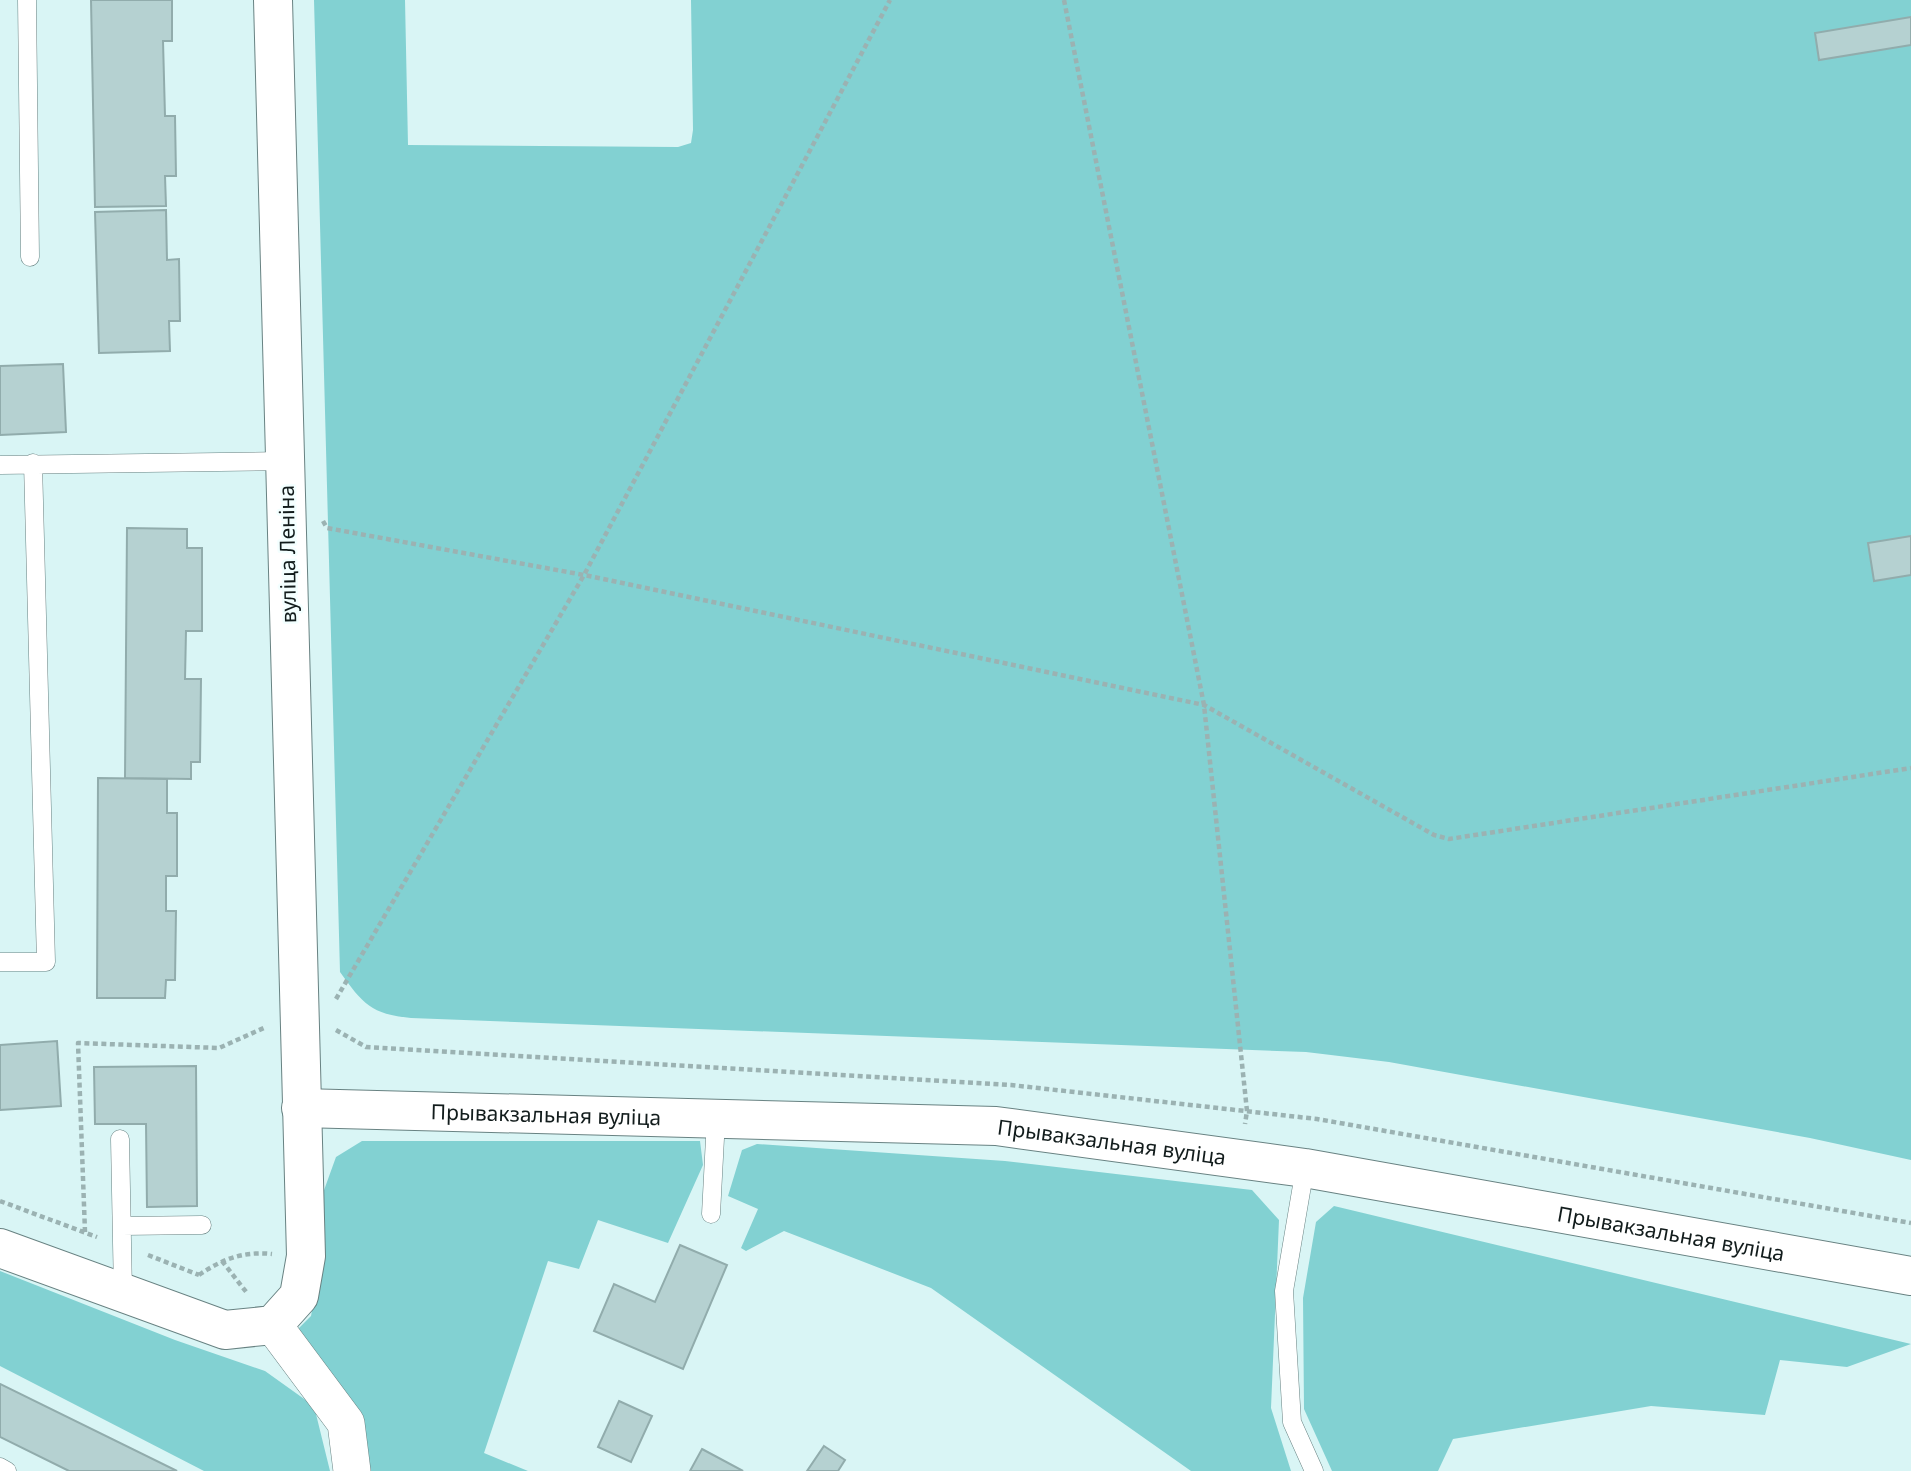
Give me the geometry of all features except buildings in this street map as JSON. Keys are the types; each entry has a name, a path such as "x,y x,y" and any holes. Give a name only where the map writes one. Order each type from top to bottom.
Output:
{"street":[{"name":"вуліца Леніна","path":"273,0 306,1256 299,1296 273,1325"},
{"name":"Прывакзальная вуліца","path":"301,1108 996,1126 1305,1168 1911,1276"},
{"path":"0,1248 225,1330 273,1325 346,1423 352,1471"}],"lane":[{"path":"27,0 30,257"},
{"path":"0,465 285,461"},
{"path":"0,962 46,962 33,463"},
{"path":"711,1214 716,1119"},
{"path":"120,1139 123,1293"},
{"path":"1305,1168 1284,1291 1292,1422 1314,1471"},
{"path":"122,1226 202,1225"},
{"path":"0,1468 7,1471"}],"path":[{"path":"333,1004 584,575 890,0"},
{"path":"1064,0 1204,705 1247,1111 1238,1159"},
{"path":"320,517 327,528 584,575 1204,705 1434,835 1449,839 1911,768"},
{"path":"85,1232 78,1044 219,1048 275,1023"},
{"path":"198,1284 199,1275 222,1261 252,1252 278,1254"}],"shaded area":[{"path":"314,0 405,0 408,145 678,147 691,143 693,130 691,0 1911,0 1911,1160 1810,1138 1389,1062 1306,1052 411,1018 386,1014 369,1006 340,972"},
{"path":"362,1141 700,1141 703,1165 668,1243 598,1220 579,1269 548,1261 484,1453 528,1471 371,1471 351,1412 295,1332 311,1316 320,1268 319,1204 336,1157"},
{"path":"757,1144 1005,1161 1252,1190 1279,1220 1271,1408 1291,1471 1191,1471 931,1288 784,1231 746,1251 741,1248 758,1209 728,1196 742,1150"},
{"path":"1334,1206 1911,1344 1847,1367 1780,1360 1765,1415 1651,1406 1453,1439 1438,1471 1332,1471 1304,1409 1303,1298 1316,1222"},
{"path":"0,1271 175,1340 265,1371 314,1406 330,1471 204,1471 0,1366"}]}
